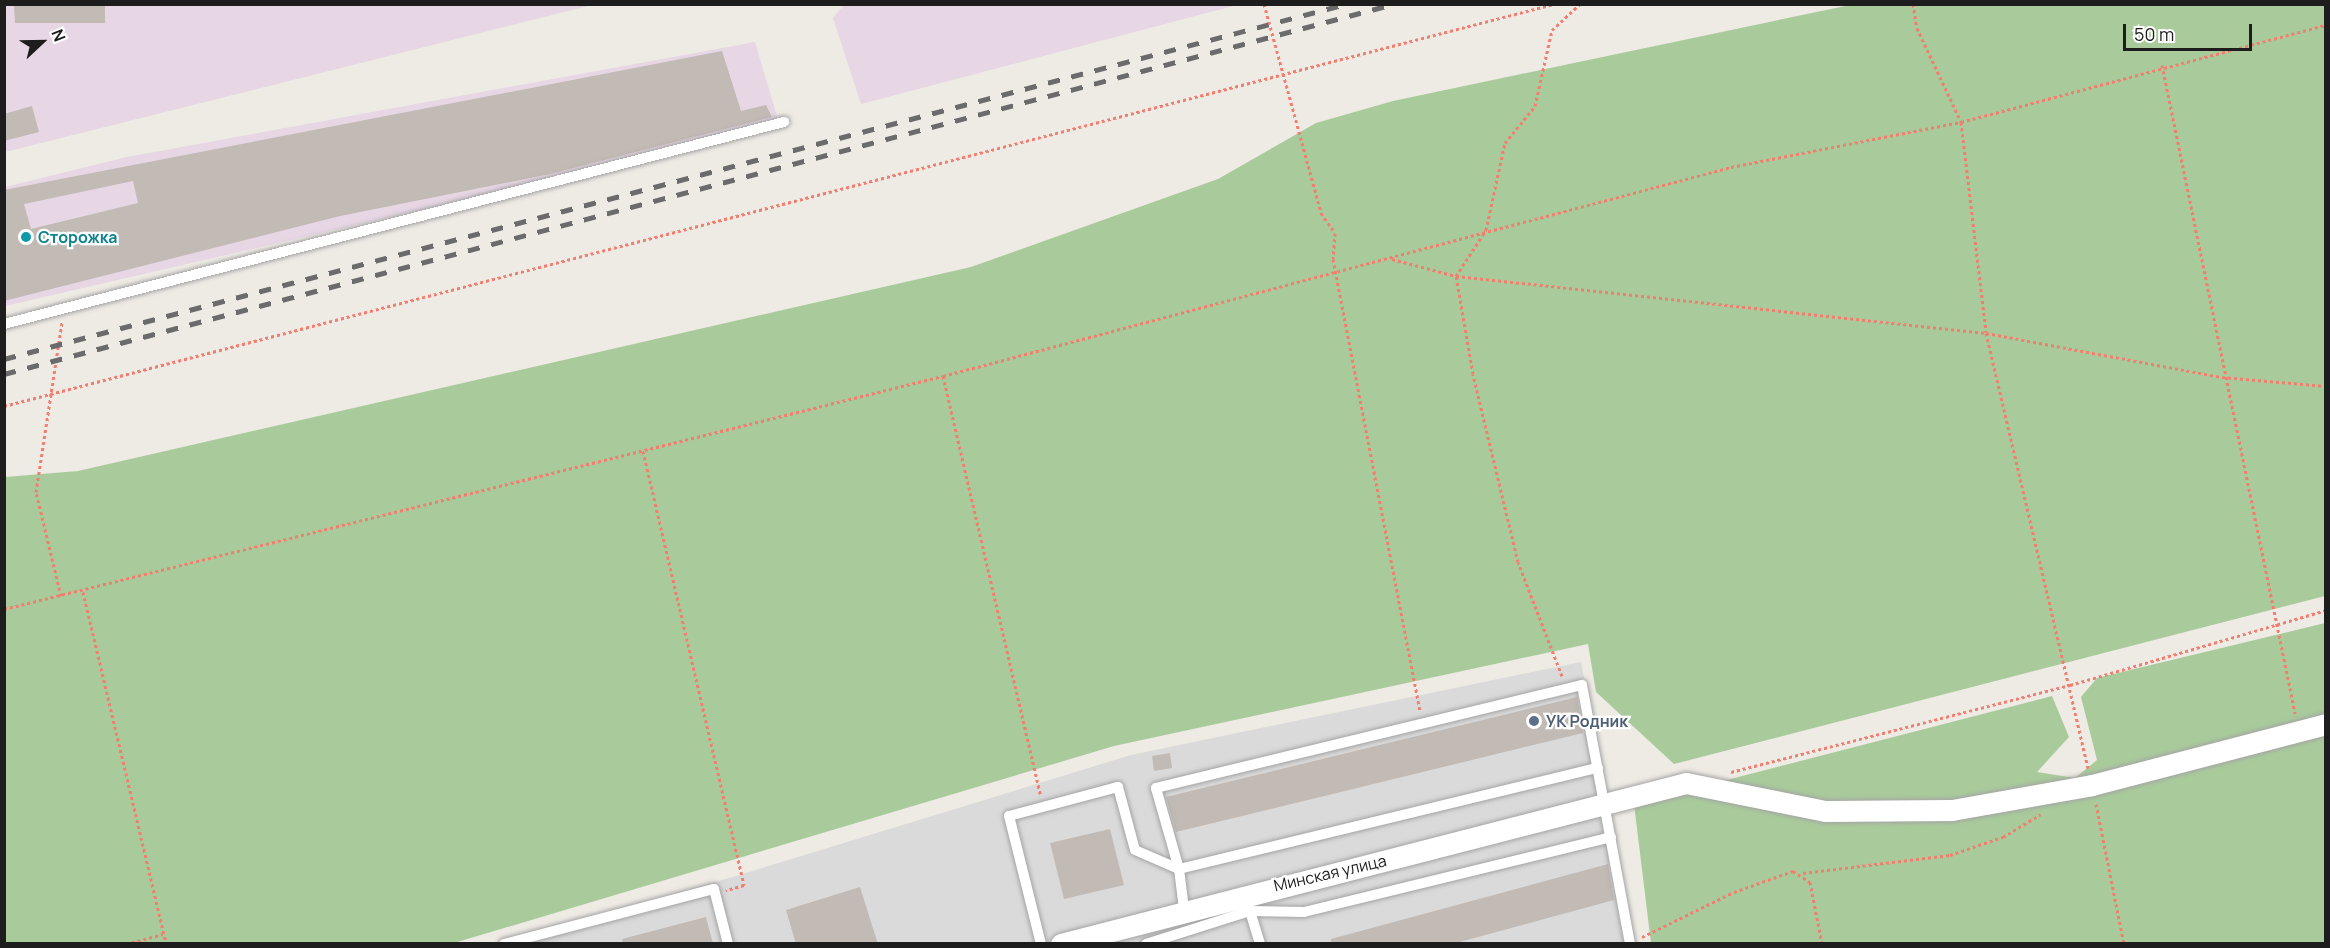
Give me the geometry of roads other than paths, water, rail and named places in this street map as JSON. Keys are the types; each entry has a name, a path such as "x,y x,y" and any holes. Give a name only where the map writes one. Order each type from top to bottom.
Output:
{"street":[{"name":"Минская улица","path":"1061,944 1184,909 1601,808 1686,783 1825,811 1952,810 2092,785 2325,724"}],"lane":[{"path":"4,324 784,122"},
{"path":"1184,909 1179,869 1156,788 1582,685 1598,768 1601,808 1611,837 1630,943"},
{"path":"1041,944 1009,816 1118,787 1135,850 1179,869 1598,768"},
{"path":"1146,944 1250,911 1304,912 1611,837"},
{"path":"504,944 715,893 728,944"},
{"path":"1250,911 1260,944"}],"railway":[{"path":"4,359 1346,4"},
{"path":"4,374 1394,4"}],"place":[{"name":"Сторожка","path":"26,237"},
{"name":"УК Родник","path":"1534,721"}]}
